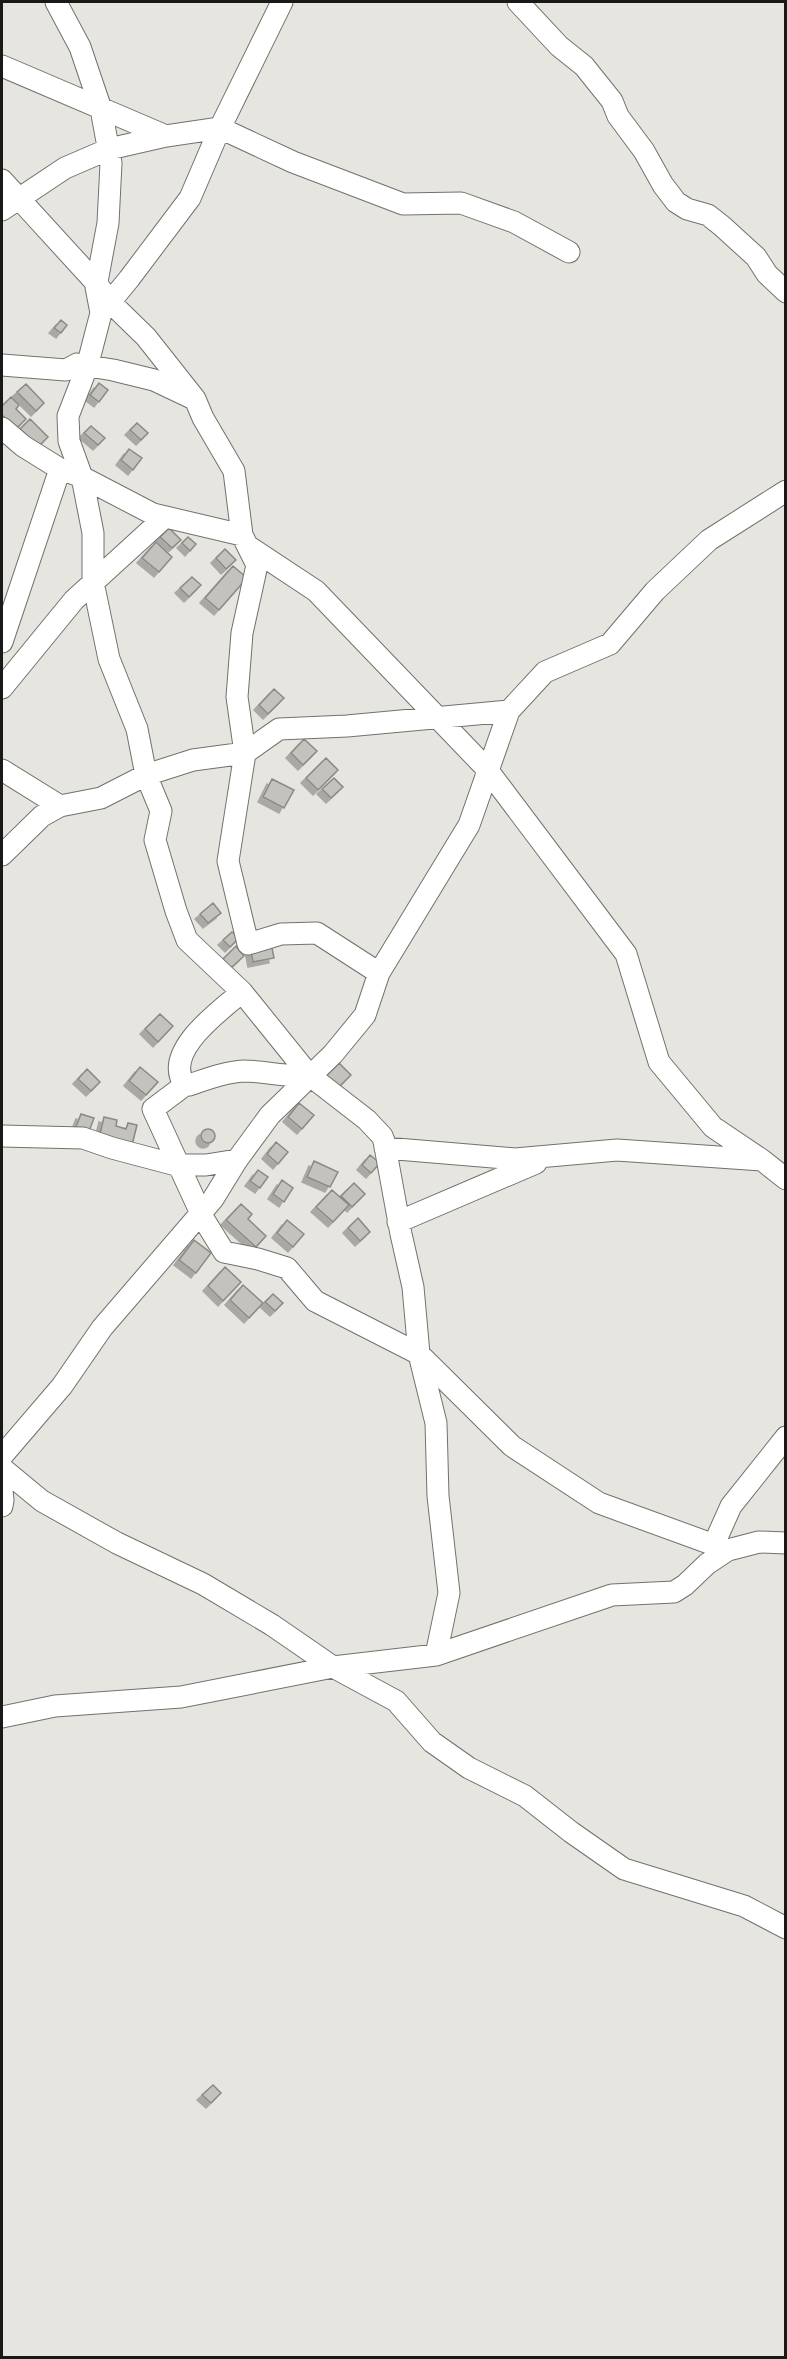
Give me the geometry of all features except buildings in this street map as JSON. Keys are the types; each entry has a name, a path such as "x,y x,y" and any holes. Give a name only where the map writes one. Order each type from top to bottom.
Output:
{"street":[{"path":"56,2 80,47 101,109 111,164 108,223 97,284 105,308 146,337 195,399 203,418 234,471 245,541 257,565 242,633 237,697 245,753 228,861 248,945 281,934 317,933 379,973"},
{"path":"282,2 220,128 190,198 105,308 87,367 68,416 67,428 69,441 82,477 93,532 93,582 109,659 137,729 146,776 162,811 155,840 187,940 242,992 309,1075 367,1120 382,1136 386,1148 398,1222 413,1287 419,1354 436,1423 438,1496 449,1593 436,1655"},
{"path":"518,2 559,46 584,66 612,101 618,116 644,151 663,185 676,202 687,209 708,215 722,226 756,257 767,274 786,292"},
{"path":"2,66 166,136"},
{"path":"10,204 64,168 108,149 166,136 220,128 293,162 403,204 461,203 514,222 568,252"},
{"path":"2,180 10,204 97,284"},
{"path":"2,365 66,370 77,364 113,370 154,380 195,399"},
{"path":"2,428 23,446 60,469 82,477 139,507 245,541 316,591 488,771 626,954 659,1062 713,1127 786,1179"},
{"path":"2,642 60,469"},
{"path":"2,1456 62,1386 102,1328 213,1199 237,1160 270,1115 339,1048 365,1015 379,973 469,825 509,711 545,672 610,644 655,591 709,540 786,491"},
{"path":"2,688 74,600 165,517"},
{"path":"2,855 42,816 60,806 101,798 146,776 193,760 245,753 279,729 347,726 509,711"},
{"path":"2,770 60,806"},
{"path":"185,1085 181,1080 180,1059 184,1049 200,1029 242,992"},
{"path":"309,1075 285,1077 244,1071 217,1075 185,1085 153,1108 201,1213 224,1252 287,1268 315,1300 419,1354 512,1446 599,1503 721,1547 759,1542 786,1543"},
{"path":"2,1136 83,1138 179,1165 206,1165 237,1160"},
{"path":"386,1148 515,1159 616,1150 762,1160"},
{"path":"398,1222 554,1156"},
{"path":"2,1717 55,1706 181,1697 333,1667 436,1655 612,1595 674,1592 721,1547 731,1506 786,1437"},
{"path":"2,1468 42,1501 117,1543 203,1584 272,1625 333,1667 396,1701 432,1742 468,1768 525,1796 624,1869 744,1906 786,1928"},
{"path":"2,1491 2,1506"}]}
